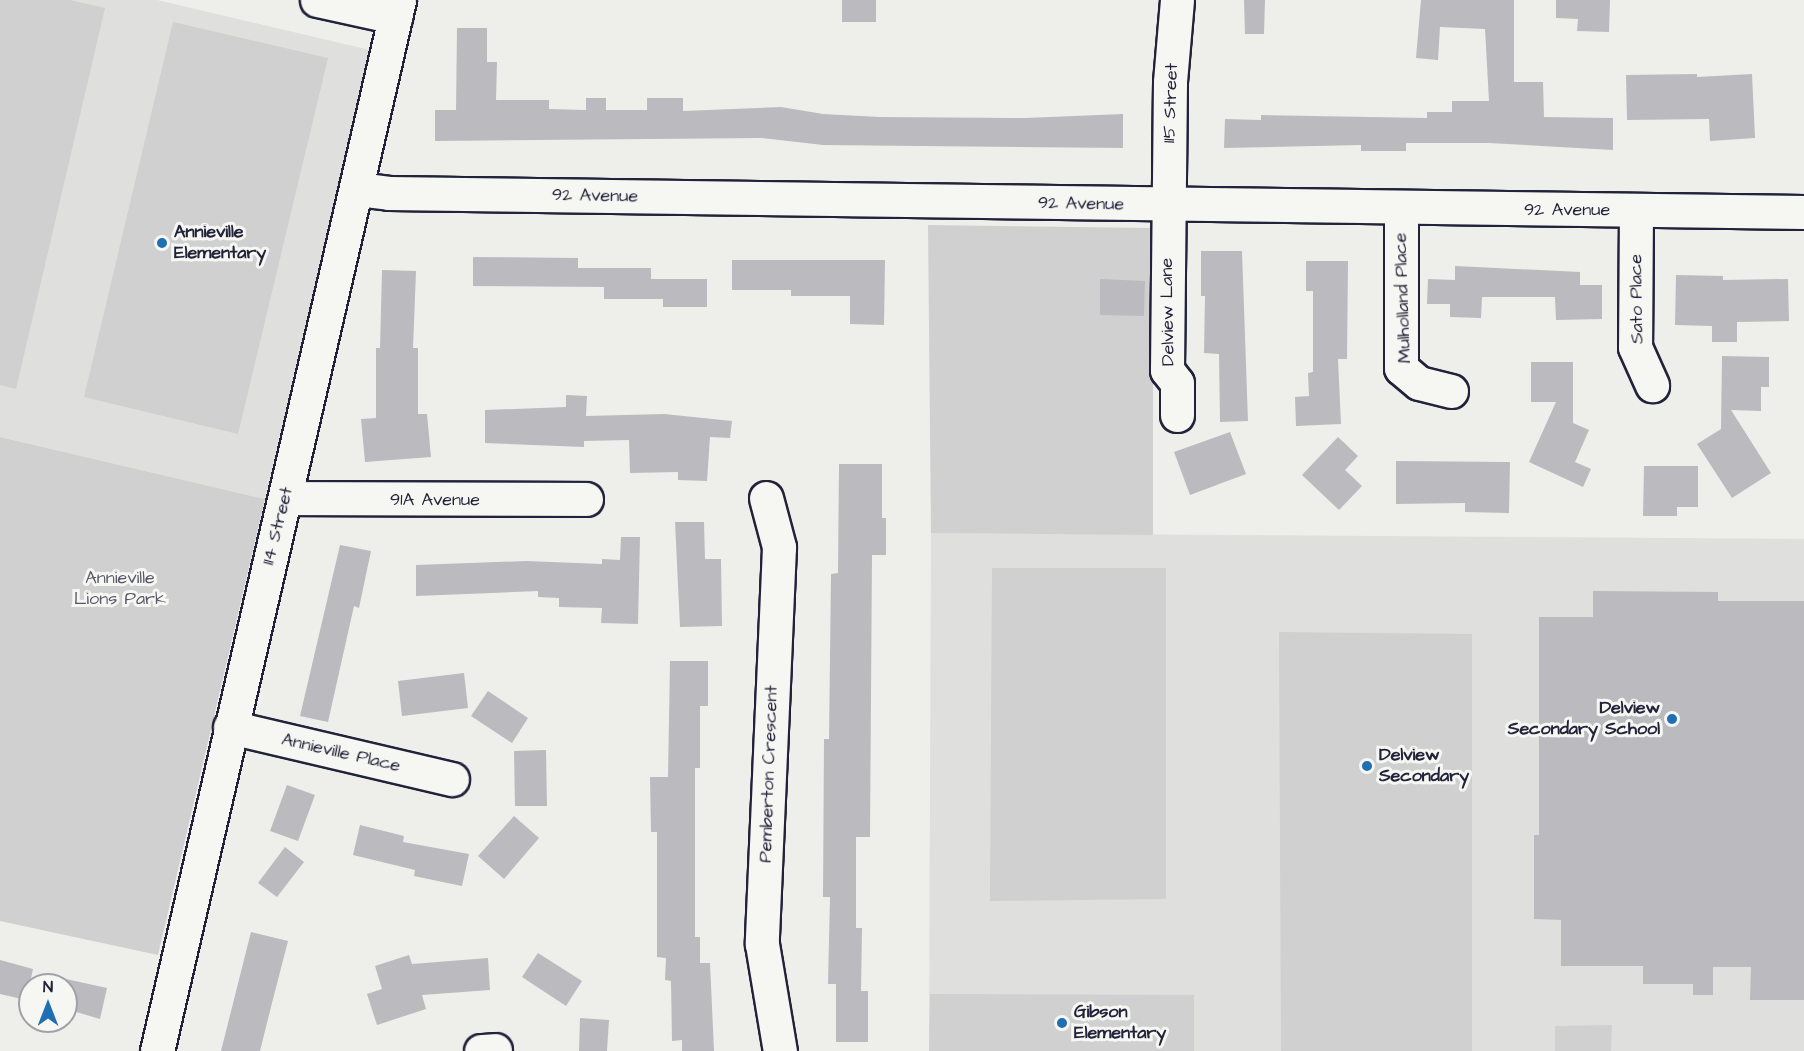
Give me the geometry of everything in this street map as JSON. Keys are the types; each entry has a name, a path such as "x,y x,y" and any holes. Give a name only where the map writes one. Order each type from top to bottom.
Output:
{"street":[{"path":"317,0 397,9"},
{"name":"115 Street","path":"1167,206 1177,0"},
{"name":"114 Street","path":"157,1051 230,727 358,189 397,9"},
{"name":"92 Avenue","path":"358,189 389,193 1167,206 1804,213"},
{"name":"Delview Lane","path":"1167,206 1167,370 1177,383 1177,415"},
{"name":"Mulholland Place","path":"1401,209 1401,368 1419,383 1451,391"},
{"name":"Sato Place","path":"1636,210 1635,347 1652,385"},
{"name":"91A Avenue","path":"285,498 586,499"},
{"name":"Pemberton Crescent","path":"766,498 779,547 762,944 780,1051"},
{"name":"Annieville Place","path":"230,727 452,779"}],"shaded area":[{"name":"Annieville Elementary","path":"0,0 157,0 370,50 265,499 0,437"},
{"name":"Delview Secondary","path":"931,533 1804,539 1804,1051 929,1051"}],"green space":[{"path":"0,0 70,0 105,8 16,389 0,385"},
{"path":"173,22 328,58 238,434 84,397"},
{"path":"928,225 1153,228 1153,535 931,533"},
{"name":"Annieville Lions Park","path":"0,437 265,499 158,955 0,921"},
{"path":"992,568 1166,568 1166,899 990,901"},
{"path":"1279,632 1472,634 1472,1051 1281,1051"},
{"name":"Gibson Elementary","path":"930,994 1194,995 1194,1051 929,1051"},
{"path":"1612,1025 1611,1051 1555,1051 1555,1026"}],"building":[{"path":"842,0 876,0 876,22 842,22"},
{"path":"1244,0 1265,0 1264,34 1245,34"},
{"path":"1421,0 1514,0 1514,82 1543,82 1544,117 1613,118 1613,150 1489,143 1406,143 1406,151 1361,151 1361,145 1224,148 1225,119 1261,120 1261,115 1427,118 1427,112 1452,112 1452,101 1489,101 1485,29 1440,27 1438,60 1416,58"},
{"path":"1556,0 1610,0 1609,32 1577,31 1578,19 1556,18"},
{"path":"457,28 487,28 487,62 497,62 496,100 549,100 549,109 586,110 586,98 606,98 606,110 647,110 647,98 683,98 683,111 781,107 823,114 880,117 1025,118 1123,114 1123,148 823,145 761,138 435,141 435,110 456,110"},
{"path":"1697,74 1697,77 1752,74 1755,138 1710,141 1709,119 1627,120 1626,75"},
{"path":"1201,251 1242,251 1248,421 1220,422 1219,354 1204,353 1205,296 1201,296"},
{"path":"473,257 578,258 578,268 651,268 651,279 707,279 707,307 663,307 663,299 604,299 604,287 473,286"},
{"path":"732,260 885,260 884,325 850,324 850,296 791,296 791,290 732,290"},
{"path":"1306,261 1348,261 1347,359 1338,359 1341,424 1296,426 1295,397 1309,396 1308,373 1313,372 1313,291 1306,291"},
{"path":"1455,266 1580,272 1580,285 1602,285 1602,319 1556,320 1555,297 1482,297 1481,318 1450,317 1450,304 1427,304 1428,279 1455,280"},
{"path":"382,270 416,271 413,348 418,348 418,414 427,414 431,457 365,462 361,419 376,418 376,348 380,348"},
{"path":"1676,275 1723,276 1723,280 1788,279 1789,321 1737,322 1737,342 1712,342 1712,326 1675,325"},
{"path":"1100,279 1145,281 1144,316 1100,315"},
{"path":"1722,356 1769,357 1769,387 1761,387 1761,411 1731,410 1771,473 1732,498 1697,444 1721,429"},
{"path":"1531,362 1573,362 1573,423 1589,430 1575,462 1591,469 1583,487 1529,462 1556,402 1531,402"},
{"path":"566,395 587,396 586,416 664,414 732,421 730,438 710,437 707,481 678,480 678,472 630,473 629,440 584,441 584,447 485,443 485,410 566,407"},
{"path":"1230,432 1246,474 1190,495 1174,452"},
{"path":"1338,437 1358,456 1345,470 1362,486 1339,510 1302,475"},
{"path":"1396,461 1510,462 1509,513 1465,512 1465,503 1396,504"},
{"path":"839,464 882,464 882,518 886,518 886,555 872,555 870,837 856,837 856,928 862,928 861,991 868,991 868,1042 836,1042 836,984 828,984 830,897 823,897 824,739 829,739 831,574 838,573"},
{"path":"1644,466 1698,466 1698,507 1677,507 1677,516 1643,516"},
{"path":"675,522 704,522 705,559 721,559 722,626 680,627"},
{"path":"621,537 640,537 638,624 601,623 602,608 559,607 559,598 538,597 538,591 416,596 416,565 526,561 602,564 602,559 620,560"},
{"path":"340,545 371,551 359,608 354,606 328,722 300,716"},
{"name":"Delview Secondary School","path":"1593,591 1718,592 1718,601 1804,601 1804,1000 1750,1000 1751,967 1713,967 1713,995 1693,995 1693,984 1643,984 1643,966 1561,966 1561,920 1534,919 1534,835 1539,835 1539,617 1593,617"},
{"path":"670,661 708,661 708,706 700,706 700,768 695,768 695,937 700,937 700,963 710,963 714,1051 682,1051 682,1040 672,1041 671,981 665,980 666,958 657,957 657,832 651,832 650,777 668,777"},
{"path":"464,673 468,708 402,716 398,681"},
{"path":"488,691 528,718 512,743 471,716"},
{"path":"546,750 547,806 515,806 514,751"},
{"path":"287,785 315,795 298,841 270,831"},
{"path":"514,816 539,838 504,879 478,856"},
{"path":"360,825 404,836 403,842 469,854 462,886 414,876 415,870 353,855"},
{"path":"285,847 304,862 277,897 258,883"},
{"path":"251,932 288,941 260,1051 221,1051"},
{"path":"538,953 582,981 566,1006 522,977"},
{"path":"409,955 412,964 488,958 490,990 422,995 426,1009 377,1025 367,994 382,989 375,966"},
{"path":"0,960 33,969 32,973 18,973 18,998 0,994"},
{"path":"78,982 107,988 100,1019 78,1013"},
{"path":"580,1018 609,1020 607,1051 579,1051"}],"place":[{"name":"Annieville Elementary","path":"162,243"},
{"name":"Delview Secondary School","path":"1672,719"},
{"name":"Delview Secondary","path":"1367,766"},
{"name":"Gibson Elementary","path":"1062,1023"}]}
